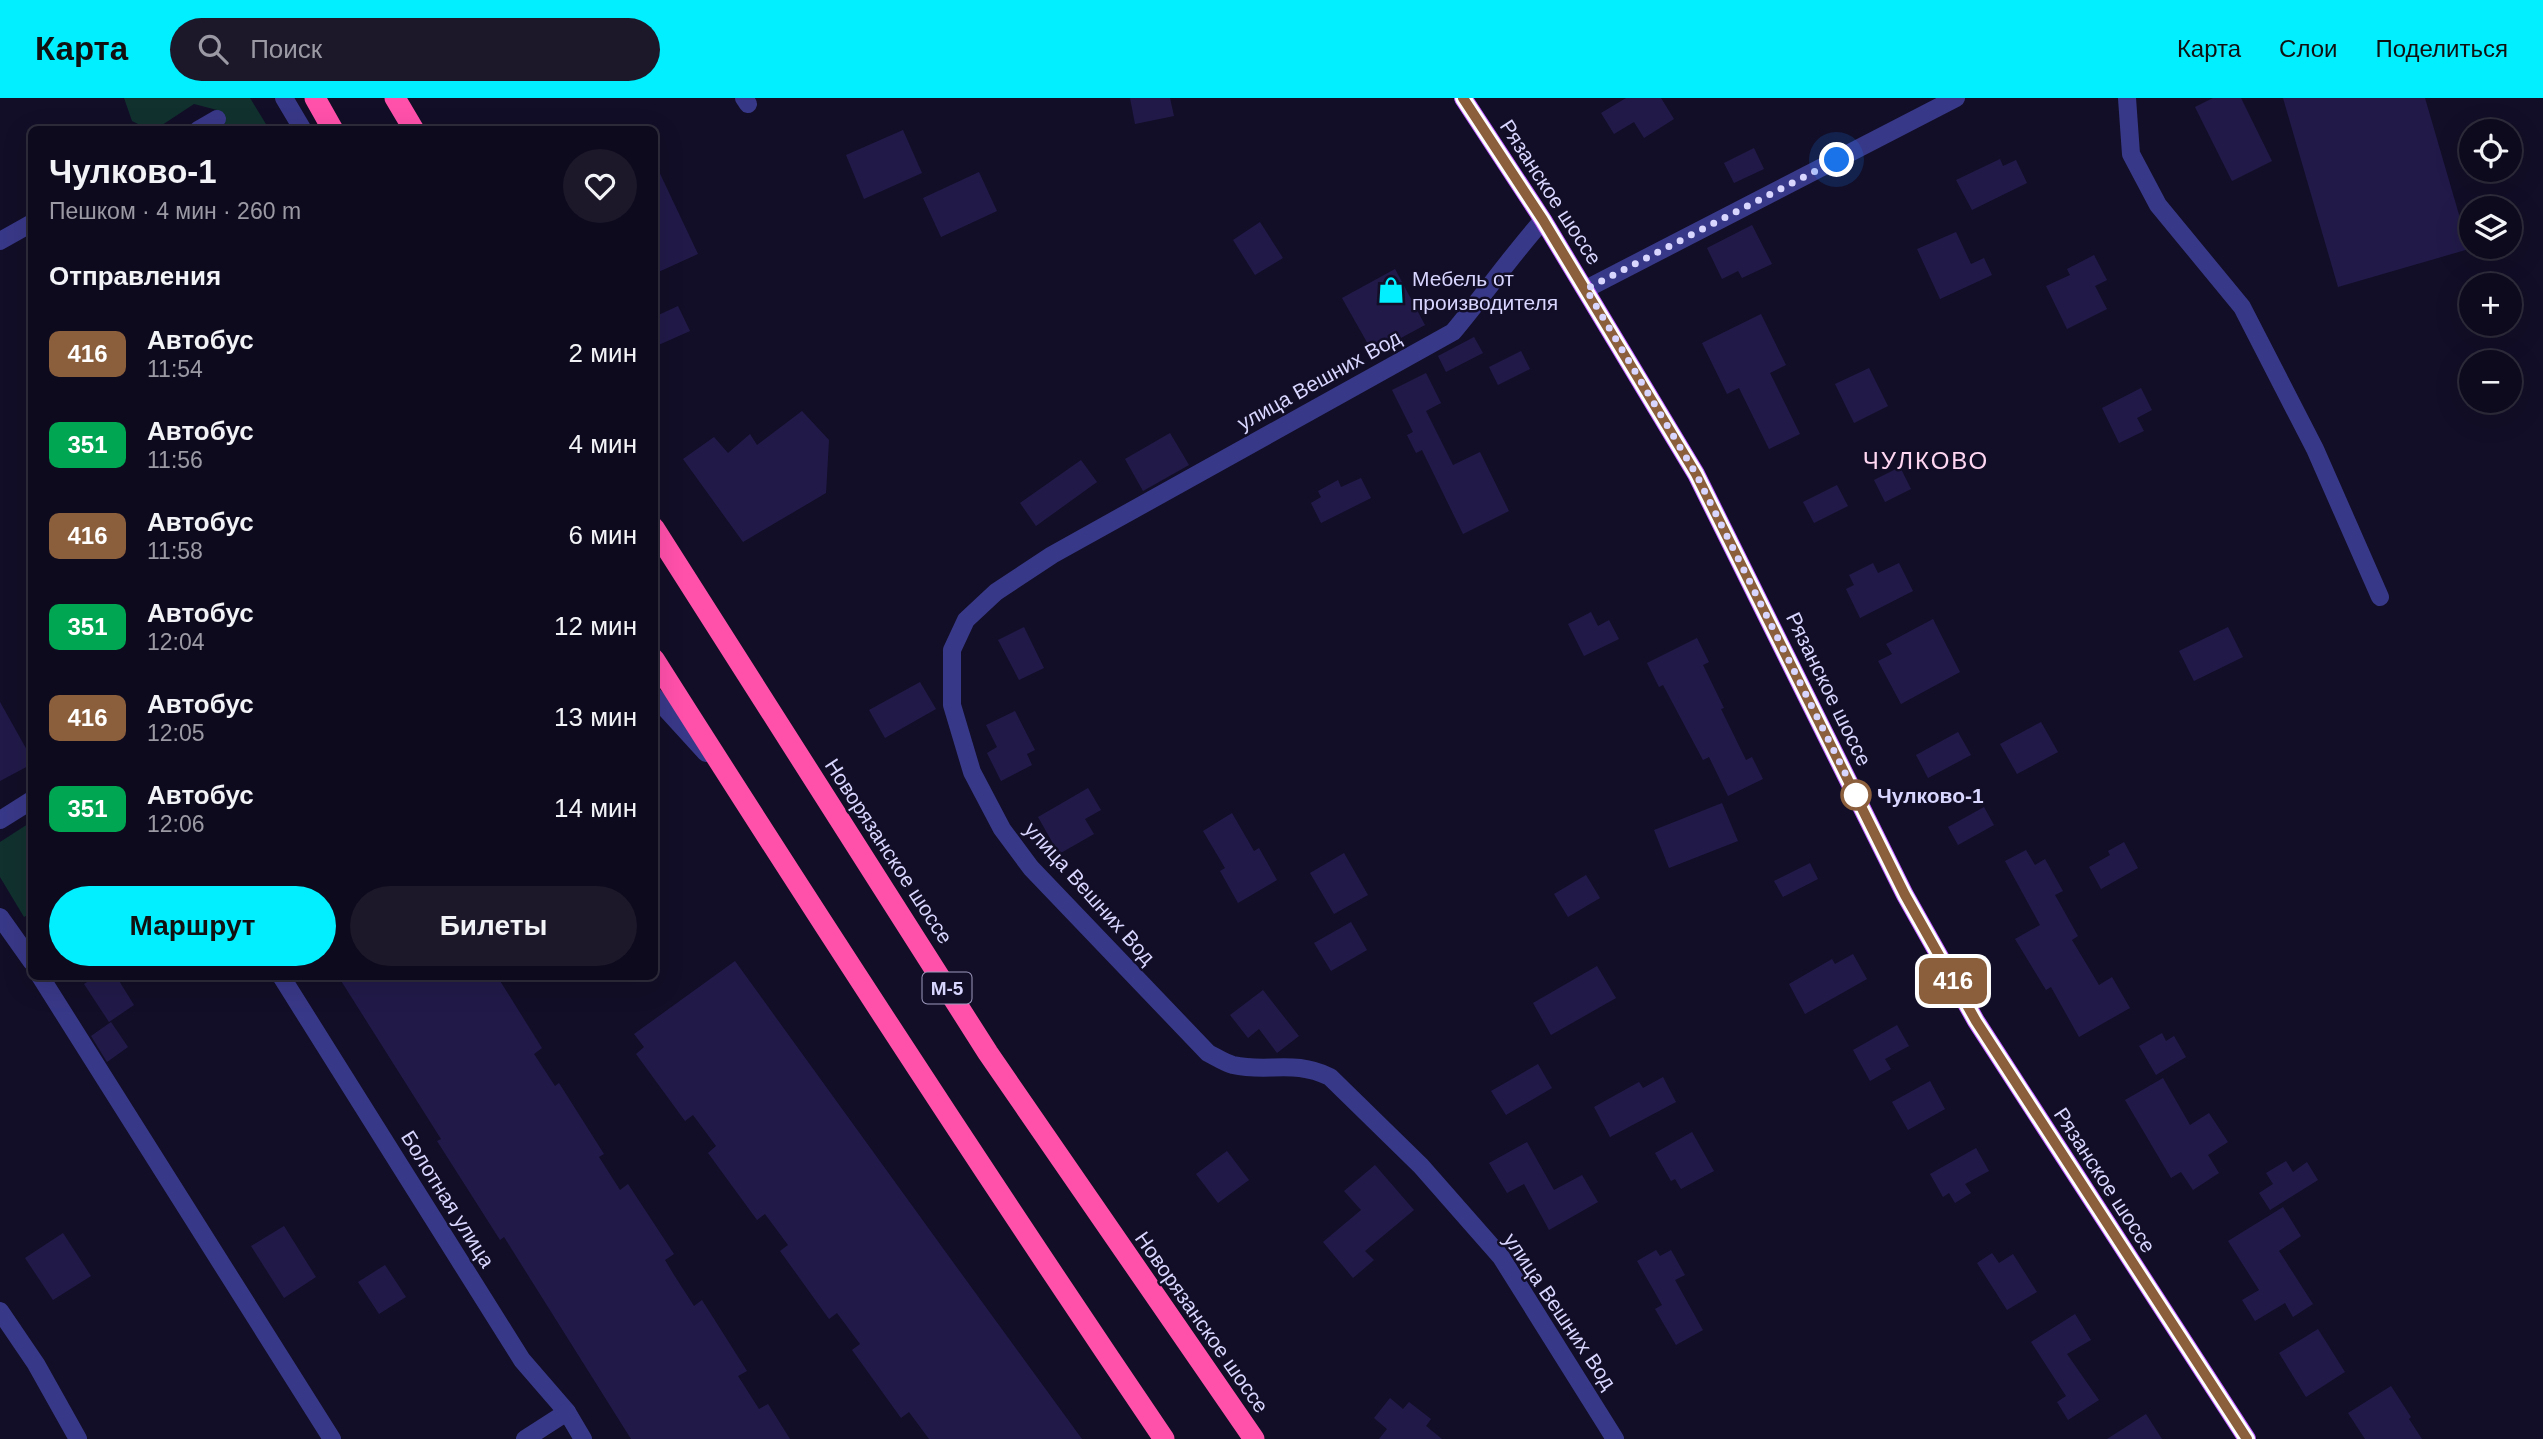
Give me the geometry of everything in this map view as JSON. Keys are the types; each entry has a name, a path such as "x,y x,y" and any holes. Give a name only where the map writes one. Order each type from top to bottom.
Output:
{"highway":[{"path":"315,98 332,126"},
{"path":"395,98 412,126"},
{"name":"Новорязанское шоссе","path":"658,534 988,1053 1254,1439"},
{"path":"658,665 1084,1321 1164,1439"}],"main road":[{"name":"Рязанское шоссе","path":"1463,98 1586,289 1696,474 1905,895 1976,1021 2247,1439"}],"street":[{"path":"284,98 301,126"},
{"path":"1586,289 1956,98"},
{"path":"2127,98 2131,153 2158,205 2242,307 2315,449 2380,597"},
{"path":"205,126 216,119"},
{"name":"улица Вешних Вод","path":"1543,220 1514,252 1485,295 1453,332 1052,555 996,592 966,620 952,650 952,705 972,772 1002,829 1031,868 1208,1053 1232,1065 1297,1066 1330,1077 1421,1166 1500,1257 1615,1439"},
{"path":"0,241 28,225"},
{"path":"658,700 732,782"},
{"path":"0,820 28,802"},
{"path":"0,917 26,943"},
{"path":"43,980 332,1439"},
{"name":"Болотная улица","path":"284,980 522,1360 567,1412 583,1439"},
{"path":"0,1311 36,1364 78,1439"},
{"path":"525,1439 567,1412"}],"green space":[{"path":"124,98 250,98 267,126 226,126 217,110 194,104 161,126 142,126 132,121"},
{"path":"28,824 28,915 24,917 0,877 0,842"}],"building":[{"path":"1130,98 1170,98 1174,116 1135,124"},
{"path":"1626,98 1661,98 1674,119 1644,138 1634,122 1614,134 1601,113"},
{"path":"2213,98 2241,98 2272,161 2232,181 2195,107"},
{"path":"2283,98 2425,98 2459,215 2459,252 2338,287"},
{"path":"903,130 922,173 864,199 846,155"},
{"path":"1754,148 1764,169 1734,183 1724,163"},
{"path":"2000,159 2003,166 2016,160 2027,183 1972,210 1956,180"},
{"path":"658,169 698,254 658,272"},
{"path":"979,172 997,211 941,237 923,198"},
{"path":"1260,222 1283,258 1255,275 1233,240"},
{"path":"1752,225 1772,264 1742,278 1738,271 1722,279 1707,248"},
{"path":"1956,232 1971,264 1984,258 1992,275 1940,299 1917,249"},
{"path":"2094,255 2107,280 2095,286 2107,309 2067,329 2046,286 2070,275 2067,269"},
{"path":"1395,269 1425,325 1373,353 1342,298"},
{"path":"678,306 690,331 658,345 658,315"},
{"path":"1761,314 1786,365 1770,373 1800,434 1769,449 1739,388 1727,394 1702,343"},
{"path":"1474,337 1483,353 1446,372 1438,356"},
{"path":"1521,351 1530,369 1498,385 1489,367"},
{"path":"1869,368 1888,406 1854,423 1835,384"},
{"path":"1426,373 1441,403 1426,411 1453,465 1480,452 1509,511 1463,534 1422,450 1416,453 1407,435 1413,432 1392,390"},
{"path":"2141,388 2152,410 2137,418 2144,431 2119,443 2102,408"},
{"path":"802,411 829,440 826,493 743,542 683,459 714,437 728,453 750,434 757,445"},
{"path":"1170,433 1189,465 1143,491 1125,459"},
{"path":"1081,460 1097,482 1036,526 1020,503"},
{"path":"1900,467 1911,489 1885,502 1874,480"},
{"path":"1361,478 1371,498 1321,523 1311,503 1321,497 1318,491 1338,480 1341,487"},
{"path":"1837,485 1848,506 1814,523 1803,502"},
{"path":"1873,563 1878,573 1899,563 1913,591 1860,618 1846,589 1854,585 1849,575"},
{"path":"1591,612 1598,626 1609,620 1619,639 1584,656 1568,624"},
{"path":"1933,619 1960,672 1901,704 1878,661 1892,654 1886,644"},
{"path":"1024,627 1044,668 1019,680 998,640"},
{"path":"2228,627 2243,657 2194,681 2179,651"},
{"path":"1697,638 1709,662 1703,665 1724,708 1721,709 1746,760 1752,757 1763,779 1728,796 1709,757 1703,760 1663,685 1659,687 1647,663"},
{"path":"920,682 936,709 885,738 869,710"},
{"path":"0,702 28,752 28,766 0,781"},
{"path":"1015,711 1035,750 1027,754 1032,765 1001,781 987,753 997,747 986,725"},
{"path":"2041,722 2058,752 2017,774 2000,744"},
{"path":"1958,732 1971,755 1928,778 1916,755"},
{"path":"1088,788 1101,810 1085,819 1094,834 1059,854 1038,817"},
{"path":"1722,803 1738,841 1669,868 1654,830"},
{"path":"1984,807 1994,825 1958,845 1948,827"},
{"path":"1232,813 1254,851 1259,848 1277,880 1238,903 1220,871 1225,868 1203,831"},
{"path":"2124,842 2138,868 2101,889 2089,867 2110,855 2108,851"},
{"path":"2026,850 2035,865 2045,859 2063,891 2055,895 2078,936 2072,940 2099,985 2112,977 2130,1008 2079,1037 2051,987 2046,990 2015,939 2040,925 2005,861"},
{"path":"1344,853 1368,895 1334,914 1310,873"},
{"path":"1810,863 1818,879 1783,897 1774,881"},
{"path":"1586,875 1600,898 1568,917 1554,894"},
{"path":"1351,922 1367,950 1331,971 1314,943"},
{"path":"1853,954 1867,979 1805,1014 1789,984 1832,959 1835,964"},
{"path":"735,961 1082,1439 929,1439 909,1412 901,1418 852,1350 860,1344 837,1313 829,1319 780,1251 788,1245 765,1214 757,1220 708,1153 716,1146 693,1115 685,1121 636,1054 644,1047 634,1034"},
{"path":"1597,966 1616,998 1551,1035 1533,1003"},
{"path":"90,980 118,980 134,1005 109,1022 84,984"},
{"path":"341,980 500,980 542,1048 534,1054 555,1086 559,1083 604,1154 599,1157 620,1190 628,1184 674,1254 665,1260 674,1275 694,1306 702,1300 747,1371 738,1376 759,1409 768,1404 790,1439 631,1439 504,1237 500,1240 437,1141 441,1139"},
{"path":"1263,990 1299,1036 1277,1053 1259,1029 1248,1038 1230,1015"},
{"path":"111,1022 128,1047 107,1062 91,1036"},
{"path":"1897,1025 1909,1046 1885,1059 1891,1069 1870,1081 1853,1050"},
{"path":"2162,1033 2166,1041 2174,1036 2186,1057 2156,1075 2139,1046"},
{"path":"1538,1064 1552,1088 1506,1115 1491,1091"},
{"path":"1663,1077 1676,1102 1610,1137 1594,1107 1639,1082 1643,1088"},
{"path":"2163,1078 2190,1125 2209,1113 2228,1142 2208,1155 2219,1173 2193,1190 2181,1172 2171,1178 2125,1100"},
{"path":"1930,1081 1945,1109 1908,1130 1892,1102"},
{"path":"1692,1132 1714,1171 1681,1189 1675,1179 1671,1181 1655,1153"},
{"path":"1527,1142 1554,1190 1582,1175 1598,1202 1549,1230 1524,1184 1507,1193 1489,1163"},
{"path":"1976,1148 1989,1171 1965,1184 1971,1193 1955,1203 1949,1193 1943,1197 1930,1174"},
{"path":"1227,1151 1249,1180 1218,1203 1196,1174"},
{"path":"2286,1161 2293,1172 2307,1162 2318,1180 2270,1210 2259,1193 2273,1184 2266,1173"},
{"path":"1375,1165 1414,1210 1365,1251 1374,1260 1353,1278 1323,1242 1361,1210 1344,1191"},
{"path":"2283,1207 2301,1236 2279,1251 2313,1304 2293,1317 2285,1303 2255,1321 2242,1300 2259,1290 2228,1241"},
{"path":"284,1226 316,1277 284,1298 251,1246"},
{"path":"63,1233 91,1276 53,1300 25,1258"},
{"path":"1656,1250 1660,1256 1671,1250 1685,1275 1675,1280 1703,1330 1676,1345 1655,1309 1662,1305 1637,1261"},
{"path":"1992,1253 1999,1263 2013,1254 2037,1292 2007,1310 1977,1263"},
{"path":"385,1265 406,1297 379,1314 358,1282"},
{"path":"2075,1314 2091,1340 2067,1354 2099,1400 2068,1420 2057,1402 2066,1396 2031,1342"},
{"path":"2318,1329 2345,1372 2306,1397 2279,1353"},
{"path":"2391,1386 2422,1439 2365,1439 2348,1413"},
{"path":"1390,1398 1403,1409 1409,1402 1431,1419 1426,1426 1442,1439 1379,1439 1387,1429 1374,1418"},
{"path":"2146,1414 2162,1439 2107,1439"}],"bus line":[{"name":"416","path":"1463,98 1586,289 1696,474 1905,895 1976,1021 2247,1439"}],"place":[{"name":"Мебель от производителя","path":"1391,290"},
{"name":"Чулково-1","path":"1856,795"}],"district":[{"name":"ЧУЛКОВО","path":"1926,460"}],"route":[{"path":"1837,160 1586,289 1696,474 1859,801 1856,795"}]}
